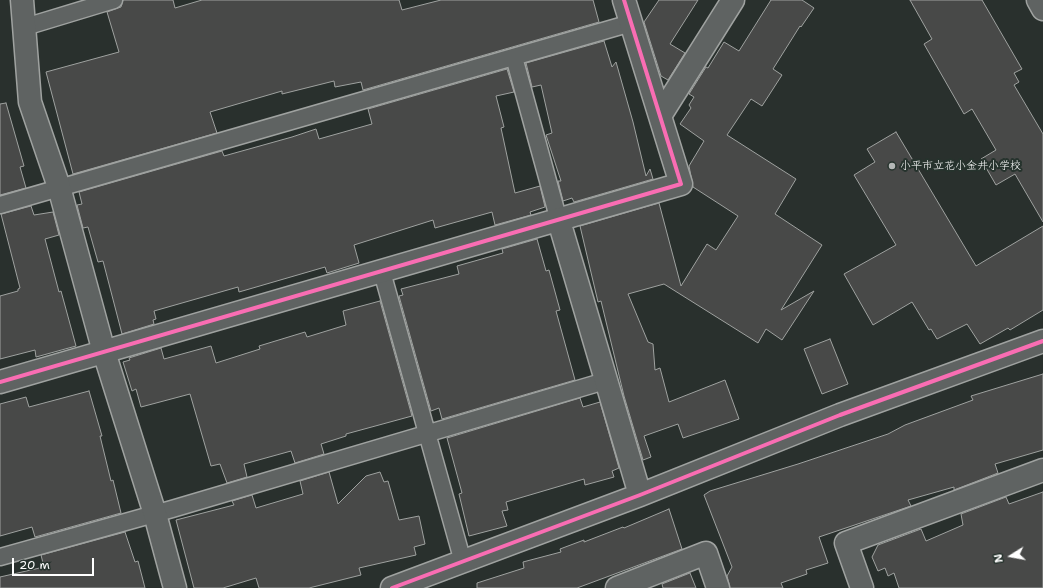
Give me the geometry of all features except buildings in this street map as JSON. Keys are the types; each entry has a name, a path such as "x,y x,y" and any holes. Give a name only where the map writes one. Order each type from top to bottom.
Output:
{"street":[{"path":"22,0 30,102 59,187 104,352 155,514 175,588"},
{"path":"0,382 559,221 681,184 624,0"},
{"path":"660,116 733,0"},
{"path":"1038,0 1043,9"},
{"path":"559,221 589,317 605,381 640,495"},
{"path":"392,588 640,495 840,415 1043,341"},
{"path":"862,588 846,543 1043,470"},
{"path":"618,588 706,553 718,588"}],"lane":[{"path":"25,27 114,0"},
{"path":"0,205 631,24"},
{"path":"514,57 559,221"},
{"path":"382,272 463,562"},
{"path":"0,557 155,514 605,381"}],"cycle path":[{"path":"0,382 681,184 624,0"},
{"path":"392,588 640,495 840,415 1043,341"}],"place":[{"name":"小平市立花小金井小学校","path":"892,166"}]}
